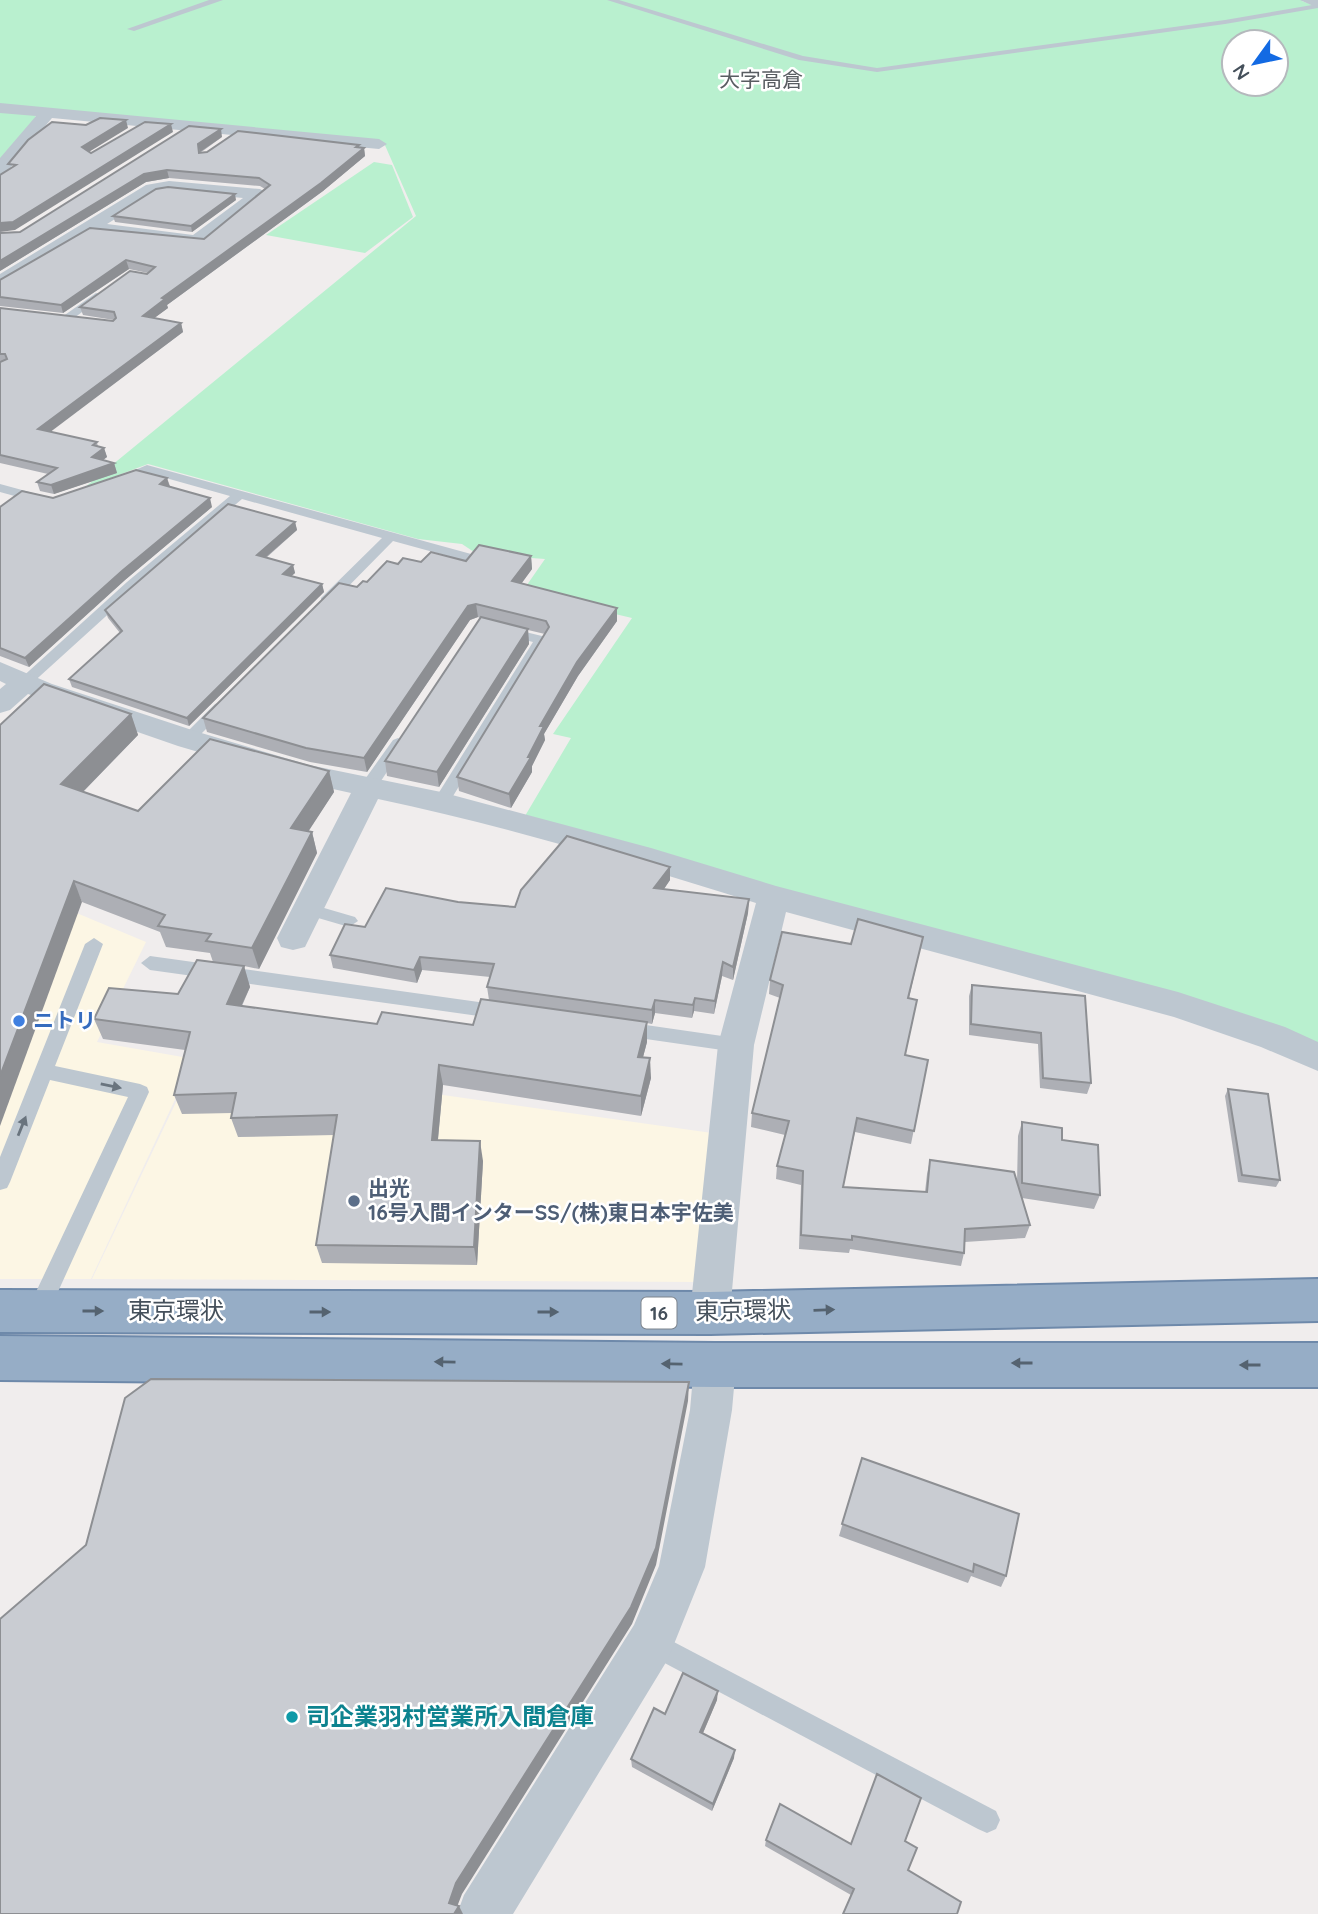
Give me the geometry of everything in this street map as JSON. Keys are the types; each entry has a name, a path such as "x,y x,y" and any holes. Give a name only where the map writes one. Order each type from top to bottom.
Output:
{"highway":[{"name":"東京環状","path":"19,1311 710,1313 1318,1300"},
{"path":"0,1358 715,1365 1318,1365"}],"street":[{"path":"1307,0 1318,5"},
{"path":"0,108 187,130 242,131 379,144"},
{"path":"0,169 48,112"},
{"path":"0,282 152,189 169,186 260,194 197,241 90,228"},
{"path":"0,704 12,677 188,739 307,774 441,802 651,859 774,897 1178,1005 1273,1037 1318,1057"},
{"path":"293,938 369,786"},
{"path":"710,1313 736,1045 774,897"},
{"path":"483,1914 651,1642 682,1567 711,1410 715,1365"}],"lane":[{"path":"131,29 193,6 219,0"},
{"path":"611,0 802,58 877,70 1225,22 1318,5"},
{"path":"223,144 242,131"},
{"path":"66,319 109,289"},
{"path":"53,318 89,322"},
{"path":"111,482 146,469 466,557"},
{"path":"0,488 55,501"},
{"path":"12,677 238,496"},
{"path":"313,614 390,537"},
{"path":"441,802 541,640 490,627"},
{"path":"188,739 226,701"},
{"path":"369,786 407,728"},
{"path":"307,909 349,921"},
{"path":"0,1182 94,944"},
{"path":"150,963 518,1014"},
{"path":"613,1027 736,1045"},
{"path":"19,1311 140,1092 45,1071"},
{"path":"651,1642 987,1820"}],"shaded area":[{"path":"0,881 146,942 97,1042 194,1059 91,1279 0,1279"},
{"path":"196,1060 712,1133 697,1282 92,1279"}],"green space":[{"path":"0,0 1305,0 1302,1 1318,7 1318,1048 525,816 571,738 553,734 632,618 522,592 545,559 477,554 462,544 418,539 148,464 84,488 416,216 384,143 0,106"},
{"path":"0,110 33,113 36,117 0,161"},
{"path":"374,162 392,165 413,217 365,253 266,235"}],"building":[{"path":"100,118 126,120 82,147 91,153 145,122 171,124 13,222 0,223 0,175 16,165 8,164 28,140 52,122 86,125"},
{"path":"189,126 221,129 198,144 199,153 207,152 238,131 359,145 356,147 364,148 321,183 162,298 165,299 143,316 181,323 38,429 97,442 93,445 104,448 92,457 114,463 51,485 37,482 57,468 0,455 0,362 7,359 5,354 0,354 0,308 113,321 116,318 114,312 80,307 130,271 147,274 155,267 126,260 61,305 0,297 0,280 90,228 204,239 270,185 259,178 167,170 144,174 0,261 0,233 20,232"},
{"path":"168,187 235,194 191,226 113,216 156,189"},
{"path":"136,470 167,478 160,484 210,498 122,571 25,658 0,648 0,507 22,491 53,498"},
{"path":"228,504 295,522 257,555 293,565 283,574 322,584 187,718 69,679 122,631 105,610"},
{"path":"479,545 531,556 512,581 617,608 577,662 540,726 544,726 528,757 531,757 509,794 457,777 549,627 546,621 476,604 468,606 364,758 306,748 203,718 339,583 357,587 363,581 367,582 387,561 398,564 403,558 421,562 431,552 466,561"},
{"path":"481,617 528,629 437,772 385,761"},
{"path":"44,684 131,714 61,784 138,811 210,739 329,771 291,828 312,832 252,948 206,941 211,934 158,926 165,915 74,881 0,1076 0,725"},
{"path":"567,836 670,867 654,888 749,899 733,967 723,962 715,1001 695,998 693,1005 655,1000 652,1010 487,987 494,964 420,957 414,970 330,955 345,924 365,927 386,888 458,902 515,907 521,890"},
{"path":"858,919 923,937 908,998 917,1000 905,1055 928,1060 914,1131 857,1118 843,1187 927,1192 930,1160 1014,1172 1030,1225 965,1229 964,1253 852,1236 852,1240 801,1235 803,1171 777,1166 789,1121 752,1113 783,985 770,980 782,932 851,944"},
{"path":"197,960 244,966 227,1004 377,1024 382,1012 473,1025 481,999 647,1022 638,1057 650,1058 641,1096 439,1065 432,1140 480,1141 474,1247 316,1245 337,1115 231,1118 236,1093 174,1095 190,1032 94,1019 109,988 178,994"},
{"path":"972,985 1085,996 1091,1083 1043,1078 1041,1033 971,1024"},
{"path":"1228,1089 1268,1094 1280,1180 1242,1175"},
{"path":"1022,1122 1062,1128 1062,1140 1098,1145 1100,1195 1022,1183"},
{"name":"司企業羽村営業所入間倉庫","path":"151,1379 689,1382 656,1548 631,1607 456,1883 449,1903 459,1906 454,1914 0,1914 0,1619 86,1545 125,1398"},
{"path":"862,1458 1019,1514 1006,1576 974,1564 973,1572 842,1524"},
{"path":"683,1673 718,1691 700,1732 735,1750 713,1804 631,1759 654,1708 665,1714"},
{"path":"877,1774 921,1798 905,1841 917,1848 908,1870 961,1902 957,1914 843,1914 854,1889 766,1840 780,1804 851,1844"}],"place":[{"name":"ニトリ","path":"19,1021"},
{"name":"出光 16号入間インターSS/(株)東日本宇佐美","path":"354,1201"},
{"name":"司企業羽村営業所入間倉庫","path":"292,1717"}],"district":[{"name":"大字高倉","path":"761,80"}]}
